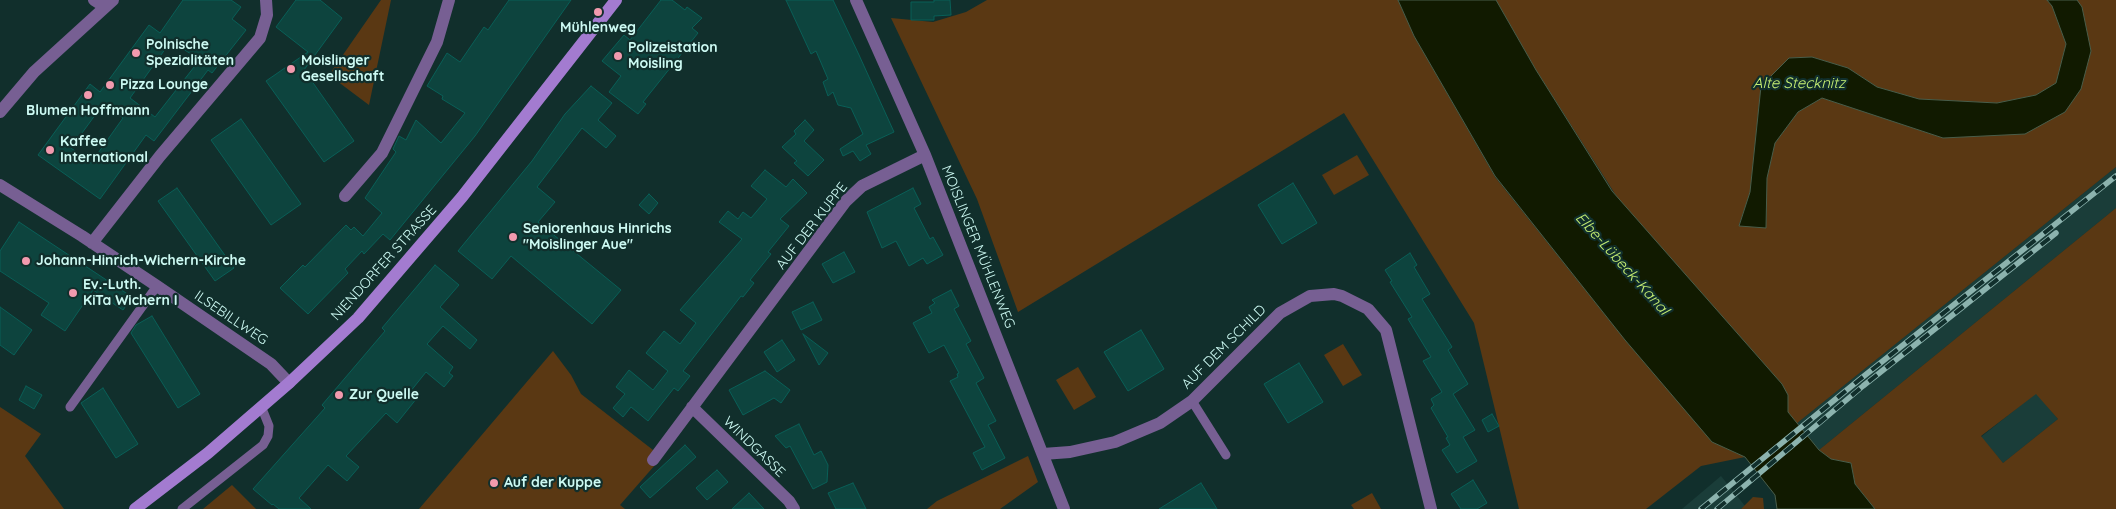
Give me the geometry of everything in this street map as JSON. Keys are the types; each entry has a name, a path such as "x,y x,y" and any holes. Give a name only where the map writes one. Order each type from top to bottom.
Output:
{"main road":[{"name":"NIENDORFER STRASSE","path":"135,509 208,453 289,383 358,318 402,269 462,196 616,0"}],"street":[{"path":"92,243 160,156 260,38 267,15 266,0"},
{"path":"345,196 382,153 437,42 449,0"},
{"name":"MOISLINGER MÜHLENWEG","path":"856,0 925,155 1064,509"},
{"path":"0,112 34,72 104,2"},
{"name":"AUF DER KUPPE","path":"653,460 846,201 862,186 925,155"},
{"name":"ILSEBILLWEG","path":"0,186 157,286 270,364 289,383"},
{"name":"AUF DEM SCHILD","path":"1043,454 1070,452 1115,442 1160,423 1192,401 1280,313 1310,296 1334,294 1368,309 1386,330 1431,509"},
{"name":"WINDGASSE","path":"692,407 794,509"}],"lane":[{"path":"70,407 157,286"},
{"path":"1192,401 1226,455"},
{"path":"182,509 263,445 268,436 269,426 261,406"}],"shaded area":[{"path":"381,0 391,0 369,105 329,75"},
{"path":"987,0 1398,0 1414,36 1495,177 1625,340 1712,441 1745,457 1701,466 1646,509 1519,509 1474,323 1344,113 1018,312 977,199 891,18 933,22 966,12"},
{"path":"1496,0 2047,0 2052,6 2066,44 2056,83 2036,95 1997,103 1919,99 1877,87 1848,68 1812,57 1789,58 1761,86 1750,192 1739,225 1766,227 1767,178 1775,143 1798,112 1822,98 1943,138 2065,112 2082,8 2077,0 2116,0 2116,167 1796,424 1788,412 1788,395 1782,384 1617,197 1536,70"},
{"path":"1357,155 1369,175 1334,195 1322,175"},
{"path":"2116,167 2116,208 1819,450 1796,424"},
{"path":"2116,208 2116,509 1875,509 1855,484 1851,463 1831,459 1819,450","holes":["2036,394 2058,419 2003,463 1981,436"]},
{"path":"1343,344 1362,375 1343,386 1324,355"},
{"path":"553,351 571,375 581,394 662,457 620,505 625,509 419,509"},
{"path":"1078,367 1096,397 1074,410 1056,380"},
{"path":"2036,393 2058,419 2003,463 1981,437"},
{"path":"0,407 41,434 25,456 64,509 0,509"},
{"path":"1028,456 1038,482 1000,509 927,509 937,501"},
{"path":"1721,476 1745,506 1741,509 1682,509"},
{"path":"232,485 256,509 203,509"},
{"path":"1372,493 1381,509 1354,509 1351,505"},
{"path":"1753,497 1763,498 1764,509 1741,509"}],"water":[{"name":"Elbe-Lübeck-Kanal","path":"1398,0 1496,0 1536,70 1612,191 1782,384 1788,395 1788,412 1819,450 1831,459 1851,463 1855,484 1875,509 1777,509 1775,495 1745,457 1712,442 1625,340 1495,176 1414,36"},
{"name":"Alte Stecknitz","path":"2047,0 2077,0 2082,7 2091,51 2081,89 2065,112 2025,134 1943,138 1822,98 1798,112 1775,143 1767,178 1766,228 1739,226 1750,192 1761,86 1789,58 1812,57 1848,68 1877,87 1919,99 1997,103 2036,95 2056,83 2066,44 2052,6"}],"building":[{"path":"183,0 231,0 241,7 232,19 246,30 212,73 208,70 154,141 146,135 100,199 38,155 90,84 100,92 149,25 160,33","holes":["171,41 194,56 193,58 198,62 155,117 130,98","104,103 123,118 91,163 71,148"]},
{"path":"296,0 320,0 342,18 304,70 354,141 324,162 266,81 308,52 276,27"},
{"path":"509,0 571,0 475,136 390,240 383,234 364,254 362,251 345,269 348,273 308,314 280,288 303,265 305,267 346,225 351,230 354,227 363,236 382,213 365,198 396,152 393,149 399,136 406,140 416,120 441,143 465,113 442,99 443,96 427,86 447,53 460,62 484,27 488,30"},
{"path":"661,0 672,0 685,10 687,7 702,18 692,28 698,33 643,102 646,104 638,114 609,92 621,76 602,61 624,35 630,40"},
{"path":"786,0 833,0 859,55 894,132 866,145 871,154 860,161 853,151 843,156 840,149 863,134 851,108 838,105 833,92 828,96 823,82 828,79 816,51 811,54"},
{"path":"934,0 950,0 951,15 934,16 934,20 911,20 911,2 934,2"},
{"name":"Seniorenhaus Hinrichs \"Moislinger Aue\"","path":"591,86 612,103 598,120 616,136 606,148 582,128 537,187 555,202 538,222 621,290 592,324 511,256 492,279 458,251 532,161 565,114"},
{"path":"241,119 301,204 271,225 211,140"},
{"path":"805,120 814,130 804,141 824,160 808,176 794,163 797,161 782,147 796,134 794,131"},
{"path":"765,170 786,187 793,179 807,193 780,219 789,226 768,252 771,254 750,280 754,283 743,297 741,296 683,371 690,376 678,391 674,388 648,421 631,407 623,417 613,408 625,394 616,387 629,370 653,390 668,371 646,353 664,331 680,344 696,323 680,310 742,239 719,222 728,211 738,219 743,212 751,218 767,199 751,186"},
{"path":"1293,183 1317,223 1282,244 1258,205"},
{"path":"177,188 234,268 215,281 158,201"},
{"path":"913,188 921,204 914,208 930,239 933,237 943,255 927,264 923,258 909,266 896,241 882,248 867,212"},
{"path":"649,194 658,203 649,214 639,205"},
{"path":"19,222 132,297 123,310 93,290 65,331 41,315 49,303 0,271 0,251"},
{"path":"844,252 855,272 833,283 822,264"},
{"path":"1410,253 1417,265 1414,267 1430,294 1422,299 1452,347 1448,350 1468,384 1453,394 1475,430 1463,437 1477,461 1457,473 1442,450 1450,445 1446,438 1448,437 1431,408 1434,405 1431,399 1442,392 1423,361 1431,357 1408,319 1412,317 1390,282 1392,281 1385,270"},
{"path":"435,265 459,285 440,307 477,340 470,349 443,326 427,344 453,367 449,373 453,376 444,387 426,372 410,392 417,398 397,423 386,413 346,456 359,467 347,481 328,465 299,498 311,509 279,509 272,505 253,489 325,408 322,405 385,331 382,328"},
{"path":"951,290 959,306 954,309 971,341 966,344 984,378 976,383 996,421 988,425 1005,458 982,470 973,453 985,447 950,381 958,377 957,374 959,373 944,345 929,353 913,323 932,313 929,307 935,303 932,300"},
{"path":"813,302 822,320 801,330 792,312"},
{"path":"0,307 32,330 14,355 0,345"},
{"path":"152,316 200,394 178,408 131,333 136,325"},
{"path":"1141,330 1164,369 1128,391 1104,352"},
{"path":"803,334 828,353 819,365"},
{"path":"782,340 795,360 777,372 764,352"},
{"path":"1299,363 1323,402 1288,423 1264,384"},
{"path":"765,371 790,390 781,403 774,398 743,415 729,390"},
{"path":"26,386 42,395 34,409 19,400"},
{"path":"103,388 138,444 116,458 81,403"},
{"path":"1492,414 1499,426 1488,432 1482,420"},
{"path":"799,424 814,455 821,451 828,465 827,482 813,489 790,446 786,448 775,436"},
{"path":"685,445 696,457 650,498 640,487"},
{"path":"717,470 728,482 707,500 696,488"},
{"path":"1473,480 1487,503 1477,509 1461,509 1451,494"},
{"path":"853,483 866,509 836,509 828,493"},
{"path":"1201,483 1217,509 1159,509"},
{"path":"749,493 764,509 732,509"}],"railway":[{"path":"1701,509 1859,380 2116,176"},
{"path":"1717,509 1863,386 2056,233"}],"place":[{"name":"Mühlenweg","path":"598,12"},
{"name":"Polnische Spezialitäten","path":"136,53"},
{"name":"Polizeistation Moisling","path":"618,56"},
{"name":"Moislinger Gesellschaft","path":"291,69"},
{"name":"Pizza Lounge","path":"110,85"},
{"name":"Blumen Hoffmann","path":"88,95"},
{"name":"Kaffee International","path":"50,150"},
{"name":"Seniorenhaus Hinrichs \"Moislinger Aue\"","path":"513,237"},
{"name":"Johann-Hinrich-Wichern-Kirche","path":"26,261"},
{"name":"Ev.-Luth. KiTa Wichern I","path":"73,293"},
{"name":"Zur Quelle","path":"339,395"},
{"name":"Auf der Kuppe","path":"494,483"}]}
